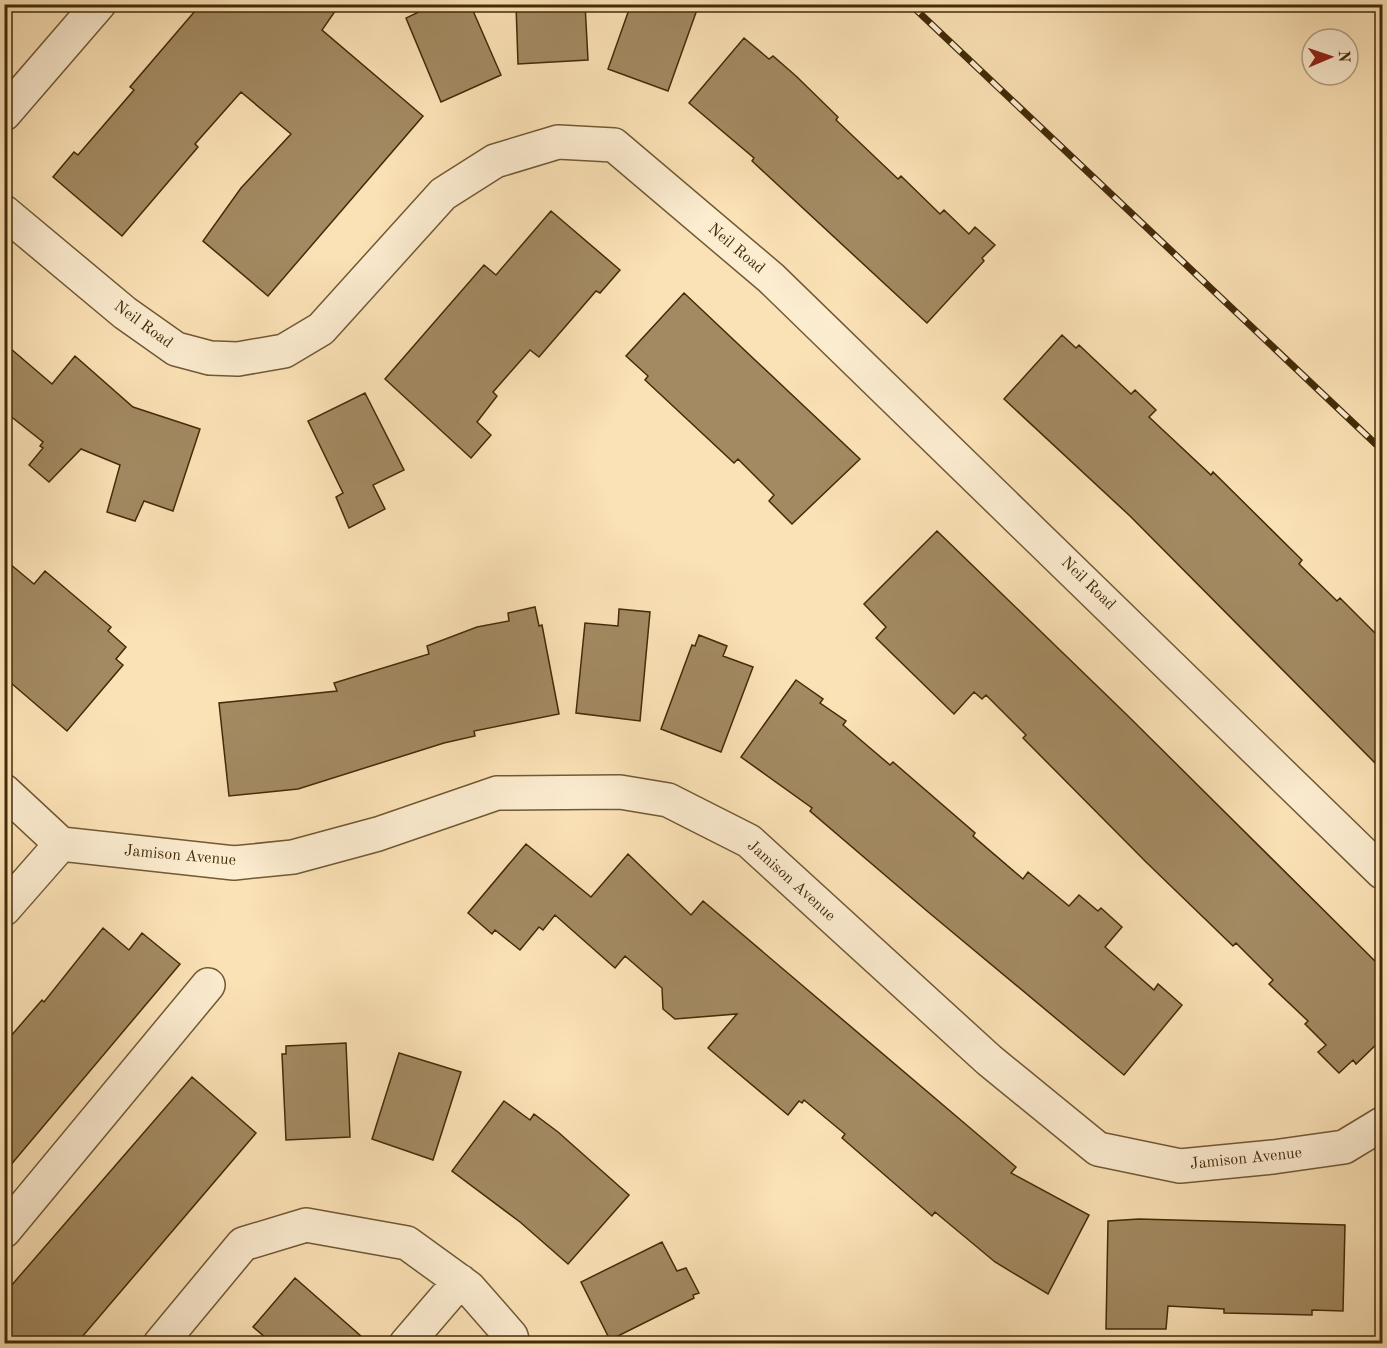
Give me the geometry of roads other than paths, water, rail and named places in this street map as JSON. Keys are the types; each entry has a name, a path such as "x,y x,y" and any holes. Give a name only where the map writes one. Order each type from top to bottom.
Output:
{"street":[{"path":"4,114 99,4"},
{"name":"Neil Road","path":"4,212 125,313 176,349 210,358 238,359 284,351 321,329 443,194 495,161 558,142 614,145 771,278 1383,872"},
{"path":"4,791 61,844 4,909"},
{"name":"Jamison Avenue","path":"61,844 234,863 293,857 378,834 497,793 620,792 669,800 749,842 989,1060 1098,1149 1180,1166 1273,1157 1344,1146 1383,1124"},
{"path":"4,1231 208,985"},
{"path":"160,1344 243,1244 306,1225 406,1243 462,1283 511,1336 513,1344"},
{"path":"406,1344 462,1283"}],"railway":[{"path":"910,4 1382,450"}]}
